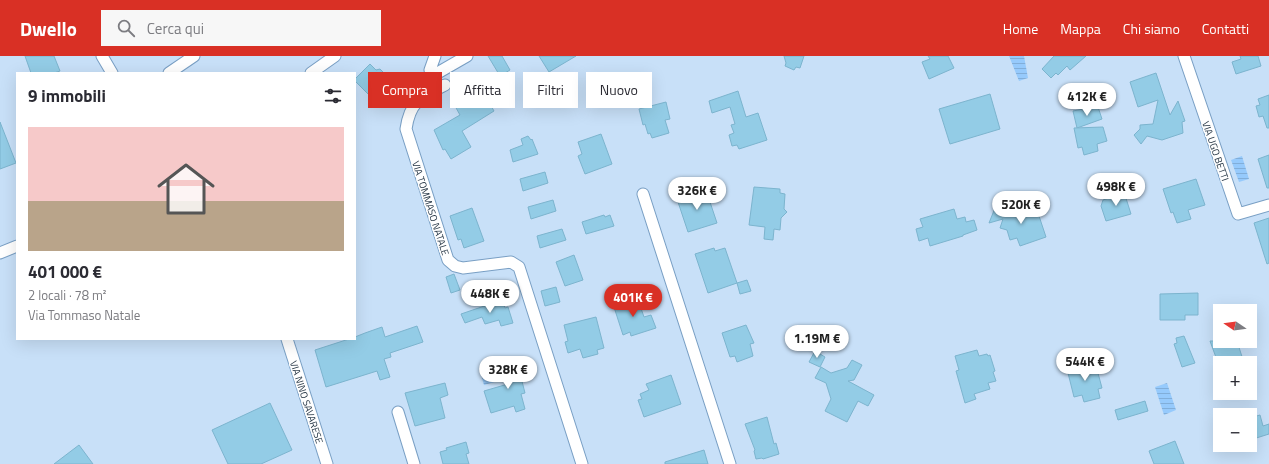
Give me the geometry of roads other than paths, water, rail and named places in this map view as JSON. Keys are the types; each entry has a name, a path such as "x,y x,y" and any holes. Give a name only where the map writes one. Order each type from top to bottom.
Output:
{"street":[{"path":"102,56 111,72"},
{"path":"170,72 194,56"},
{"path":"312,72 335,56"},
{"path":"435,56 430,70 432,74 436,74 467,56"},
{"name":"VIA UGO BETTI","path":"1184,56 1238,214 1269,205"},
{"name":"VIA TOMMASO NATALE","path":"444,85 421,97 413,106 407,119 406,129 448,260 455,266 463,268 511,262 519,267 582,464"},
{"path":"643,194 730,464"},
{"path":"0,253 16,246"},
{"name":"VIA NINO SAVARESE","path":"287,340 327,464"},
{"path":"398,412 414,464"}],"water":[{"path":"1009,56 1024,56 1028,78 1019,81"},
{"path":"1242,156 1249,179 1239,182 1231,160"},
{"path":"500,365 503,375 497,377 498,381 484,385 480,371"},
{"path":"1167,383 1176,410 1164,415 1155,387"}]}
